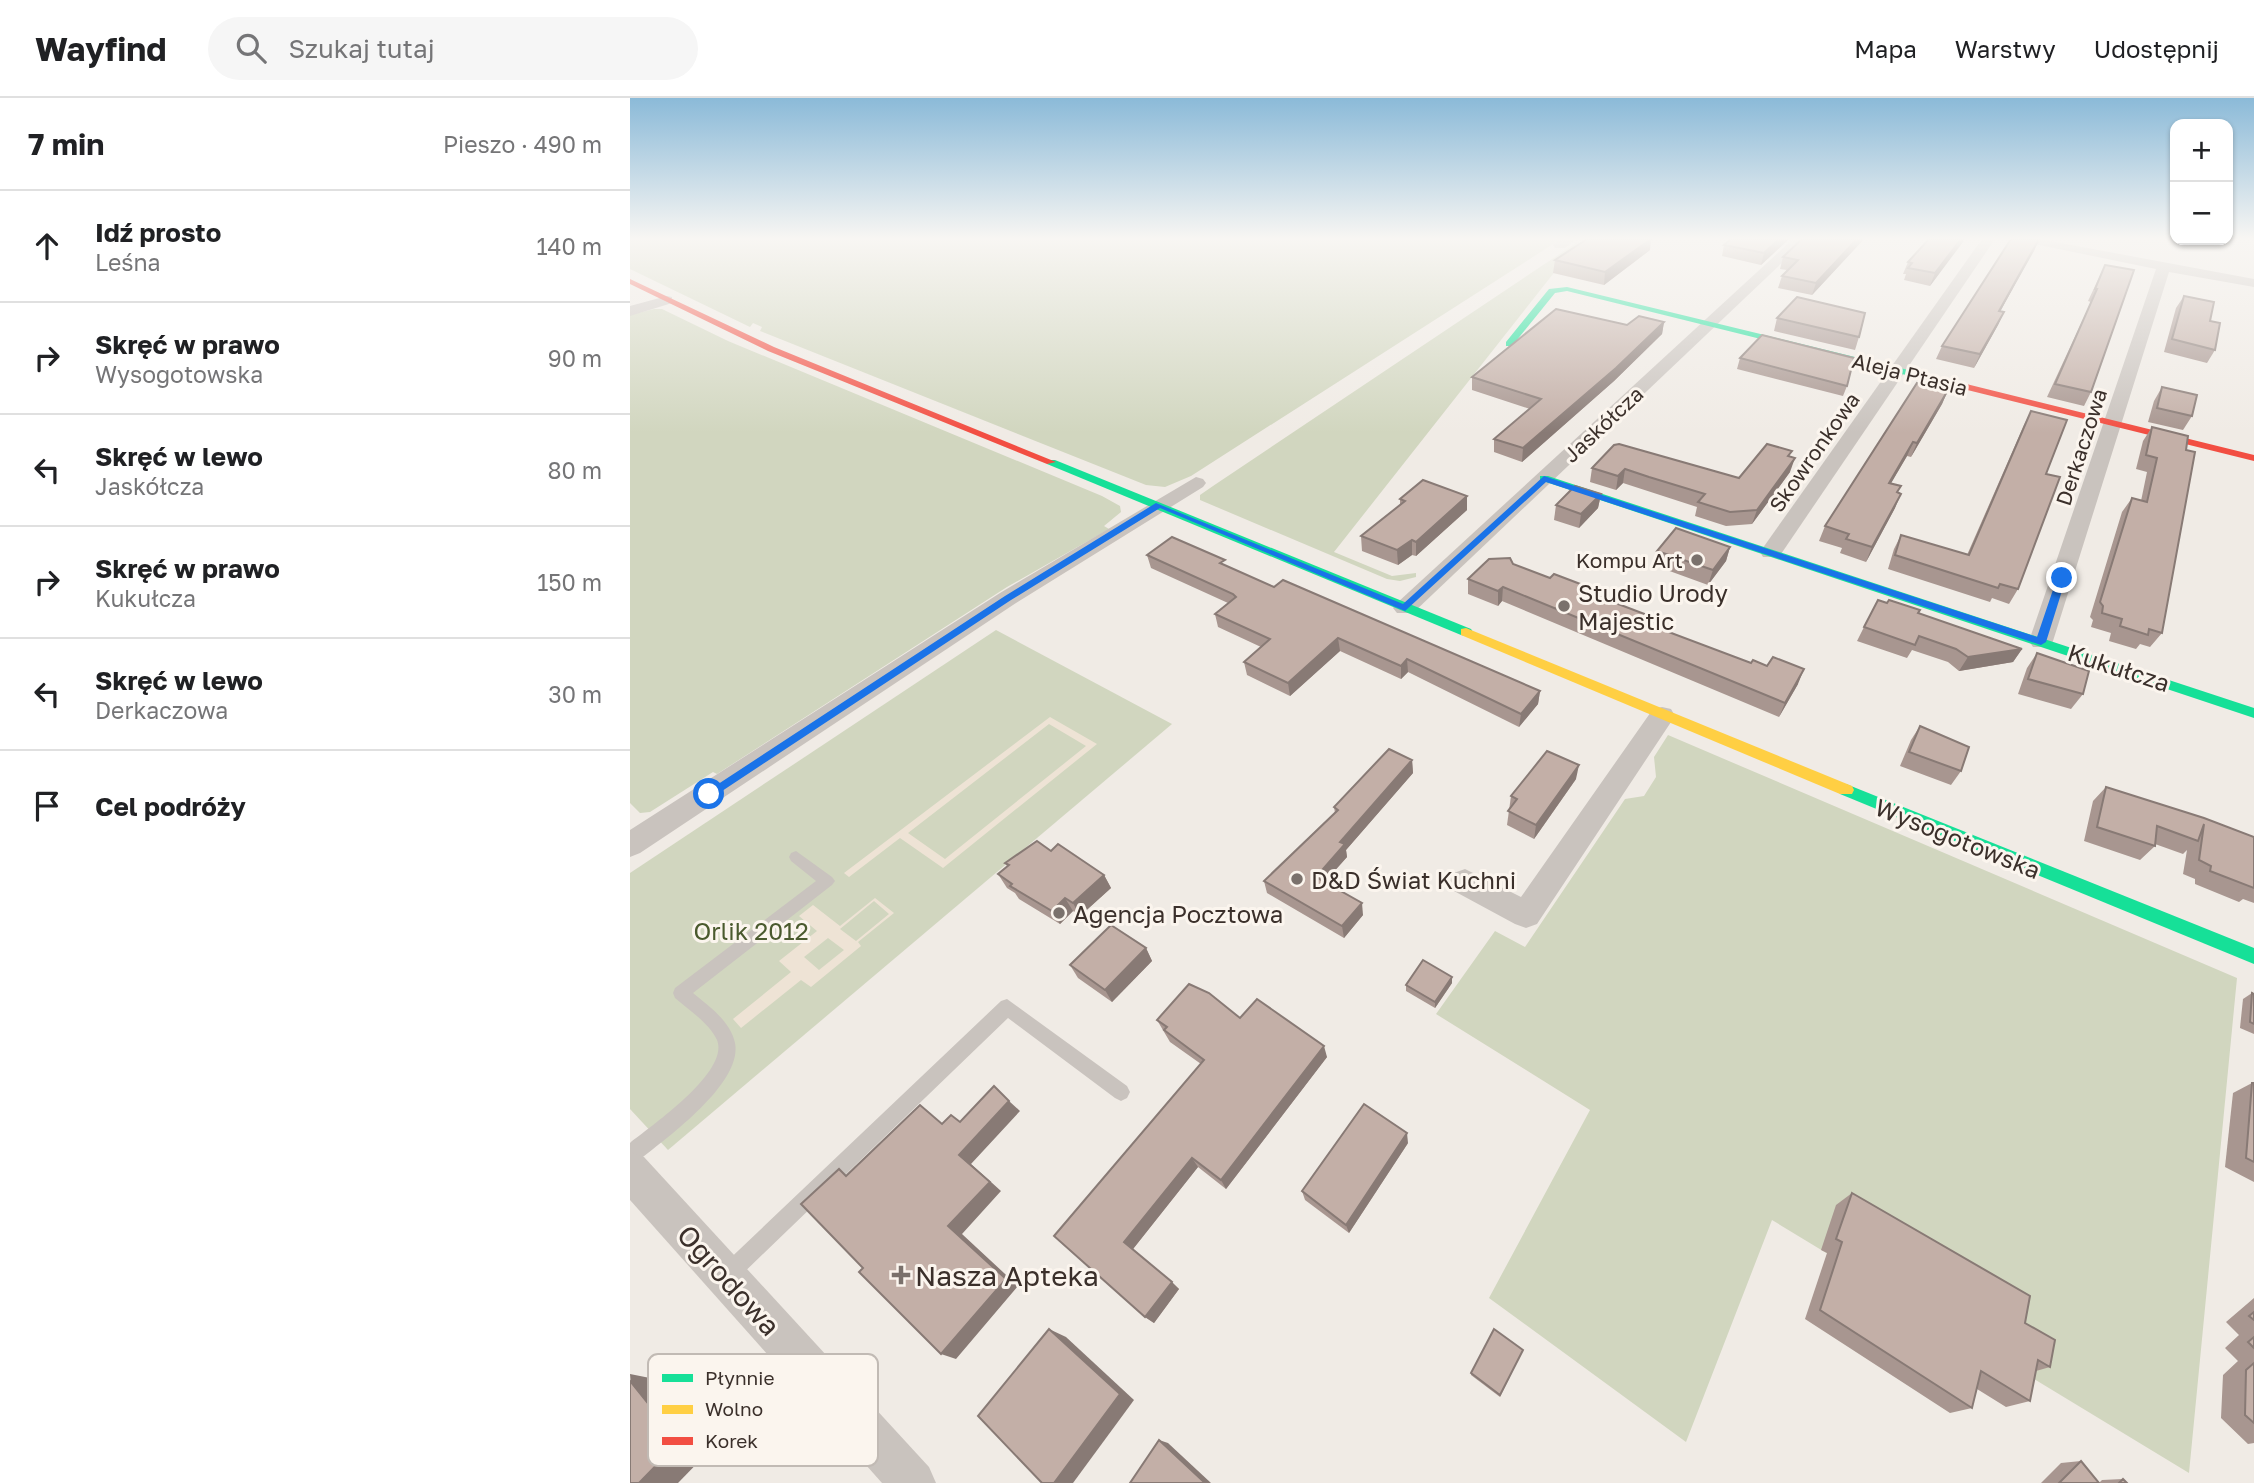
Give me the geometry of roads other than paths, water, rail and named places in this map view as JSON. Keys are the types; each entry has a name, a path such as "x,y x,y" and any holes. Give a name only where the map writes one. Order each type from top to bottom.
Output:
{"street":[{"path":"630,311 655,304"},
{"name":"Wysogotowska","path":"674,304 724,329 1159,505 1662,716 2254,956"},
{"name":"Aleja Ptasia","path":"1508,344 1541,304"},
{"name":"Aleja Ptasia","path":"1624,304 2254,458"},
{"name":"Jaskółcza","path":"1405,608 1732,304"},
{"name":"Skowronkowa","path":"1771,552 1945,304"},
{"name":"Derkaczowa","path":"2041,642 2152,304"},
{"name":"Kukułcza","path":"1544,478 2254,713"},
{"path":"631,844 1008,598 1196,483"},
{"path":"1465,882 1526,915 1662,716"},
{"name":"Ogrodowa","path":"630,1171 796,1354"},
{"name":"Ogrodowa","path":"878,1444 913,1483"}],"lane":[{"path":"630,1155 701,1095 724,1064 728,1046 722,1033 681,993 827,881 796,857"},
{"path":"726,1276 1006,1007 1121,1091"}],"place":[{"name":"Kompu Art","path":"1697,560"},
{"name":"Studio Urody Majestic","path":"1564,606"},
{"name":"D&D Świat Kuchni","path":"1297,879"},
{"name":"Agencja Pocztowa","path":"1059,913"},
{"name":"Nasza Apteka","path":"901,1275"}],"park label":[{"name":"Orlik 2012","path":"751,930"}]}
